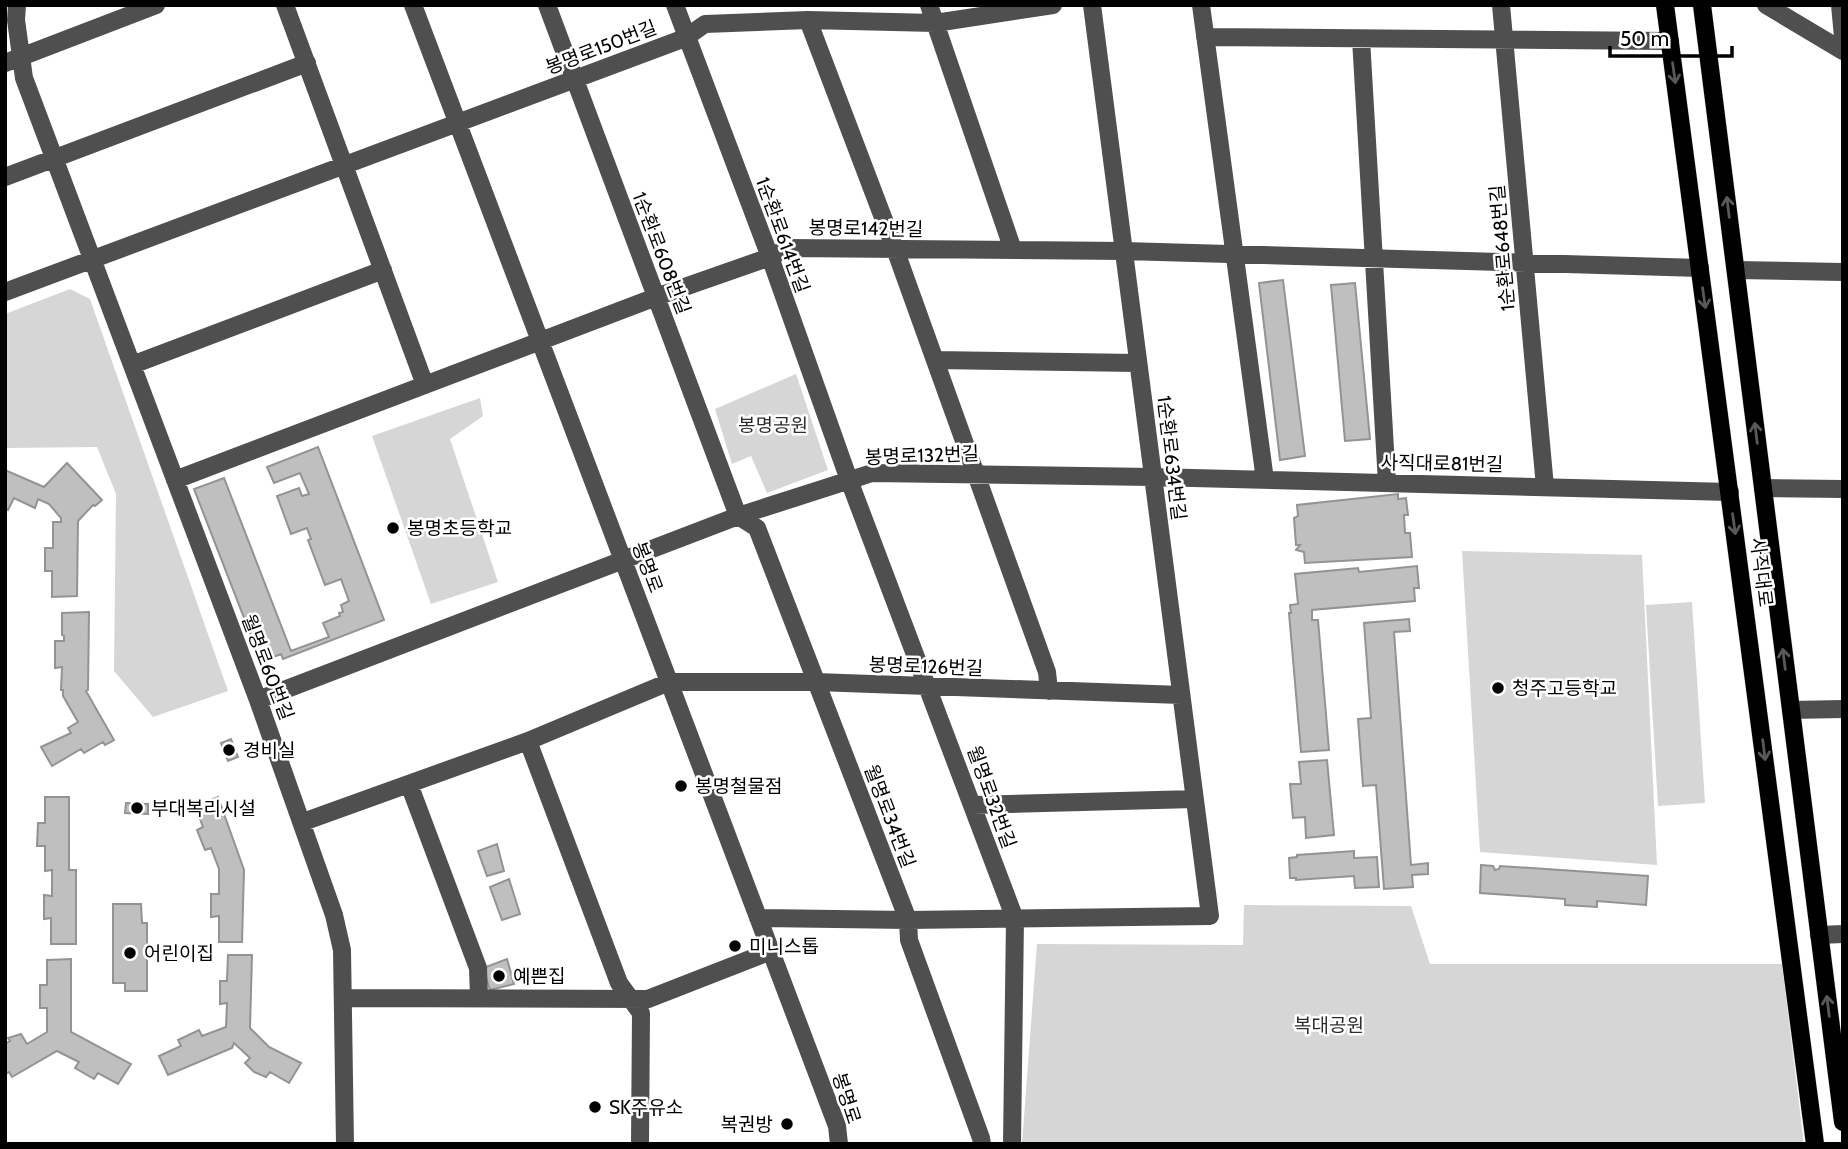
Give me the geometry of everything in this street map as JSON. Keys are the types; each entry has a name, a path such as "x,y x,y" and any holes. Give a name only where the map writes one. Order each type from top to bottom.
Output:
{"main road":[{"name":"사직대로","path":"1665,5 1815,1144"},
{"name":"사직대로","path":"1702,5 1843,1122"}],"street":[{"name":"월명로60번길","path":"17,5 13,60 24,78 93,259 303,822 334,915 342,950 345,1144"},
{"path":"13,60 156,5"},
{"path":"285,5 425,385"},
{"name":"봉명로","path":"413,5 837,1126 839,1144"},
{"name":"1순환로608번길","path":"547,5 738,516"},
{"name":"1순환로614번길","path":"675,5 685,38 770,257 849,480"},
{"path":"929,5 1013,250"},
{"name":"봉명로150번길","path":"5,292 685,38 705,24 808,20 935,23 1053,5"},
{"name":"1순환로634번길","path":"1015,919 1210,916 1092,5"},
{"path":"1201,5 1265,480"},
{"name":"1순환로648번길","path":"1501,5 1545,487"},
{"path":"1766,5 1843,51"},
{"path":"1840,5 1843,37"},
{"path":"808,20 895,249 976,474 1047,672 1049,691"},
{"path":"1205,37 1670,41"},
{"path":"1361,39 1387,483"},
{"path":"5,177 307,63"},
{"name":"봉명로142번길","path":"175,480 788,248 1124,251 1700,268"},
{"path":"132,365 383,270"},
{"path":"1736,270 1843,272"},
{"path":"935,360 1139,363"},
{"name":"봉명로132번길","path":"258,700 738,516 872,473 1153,477"},
{"name":"사직대로81번길","path":"1153,477 1730,492"},
{"name":"월명로32번길","path":"849,480 1015,919 1012,1144"},
{"path":"1763,488 1843,489"},
{"name":"월명로34번길","path":"738,516 757,528 908,920 909,940 982,1144"},
{"path":"303,822 528,741 669,682"},
{"name":"봉명로126번길","path":"669,682 816,682 1181,695"},
{"path":"1791,710 1843,709"},
{"path":"528,741 619,983 641,1013 640,1144"},
{"path":"409,784 478,968 479,997"},
{"path":"973,805 1195,799"},
{"path":"758,918 1015,919"},
{"path":"1819,935 1843,934"},
{"path":"344,998 648,999 771,951"}],"green space":[{"path":"70,289 90,299 228,691 153,717 114,671 116,494 97,447 5,448 5,314"},
{"name":"봉명공원","path":"796,374 828,470 767,493 751,456 732,464 715,409"},
{"path":"480,398 483,416 450,439 498,582 431,604 372,436"},
{"path":"1462,551 1642,555 1657,865 1480,852"},
{"path":"1692,602 1705,803 1658,806 1646,605"},
{"name":"복대공원","path":"1244,905 1411,906 1430,964 1782,964 1804,1144 1022,1144 1037,944 1243,945"}],"building":[{"path":"1283,280 1305,456 1280,460 1259,283"},
{"path":"1355,283 1370,439 1345,441 1331,285"},
{"path":"318,447 384,620 283,659 281,654 266,660 265,657 260,659 194,489 224,478 291,651 329,637 323,623 340,616 339,613 343,612 341,605 349,601 341,579 325,585 308,540 311,539 307,528 291,534 277,496 299,488 302,496 309,494 300,473 274,483 267,467"},
{"path":"67,463 102,500 93,505 78,521 77,596 52,597 52,571 45,571 45,548 53,548 53,522 61,522 61,518 49,504 38,499 35,508 14,498 8,510 5,508 5,470 44,487"},
{"path":"1398,494 1398,499 1406,498 1408,515 1404,515 1405,533 1410,533 1412,557 1305,563 1304,552 1296,550 1300,545 1296,545 1294,518 1298,516 1297,505"},
{"path":"1417,566 1419,588 1414,588 1415,601 1312,610 1312,620 1318,620 1329,750 1301,752 1289,613 1290,605 1298,604 1295,574 1358,568 1359,572"},
{"path":"89,612 86,691 114,740 105,745 103,742 84,753 81,749 52,766 41,747 71,733 68,728 78,722 61,690 62,667 55,668 55,641 64,641 62,613"},
{"path":"1409,619 1410,631 1394,632 1411,865 1428,863 1428,874 1412,875 1413,887 1384,889 1376,785 1363,786 1358,719 1371,718 1364,623"},
{"name":"경비실","path":"231,739 238,757 228,761 221,743"},
{"path":"1327,760 1334,835 1306,838 1305,817 1293,818 1290,784 1301,784 1299,762"},
{"path":"45,797 69,797 69,870 76,870 76,944 51,944 51,918 44,919 44,895 52,896 52,870 45,871 45,846 37,846 38,823 45,823"},
{"path":"218,797 244,870 242,942 219,942 219,916 211,917 211,894 219,894 219,869 211,848 205,850 197,830 203,827 195,806"},
{"name":"부대복리시설","path":"126,803 148,804 148,814 125,813"},
{"path":"497,844 504,871 487,876 478,851"},
{"path":"1354,851 1354,858 1377,857 1379,887 1355,888 1354,876 1296,880 1290,878 1289,858 1297,855"},
{"path":"1481,865 1493,866 1495,870 1500,866 1648,876 1646,905 1597,901 1597,907 1565,905 1565,899 1480,893"},
{"path":"509,879 520,914 502,920 490,887"},
{"name":"어린이집","path":"113,904 141,904 142,923 147,923 147,991 125,991 125,983 113,983"},
{"path":"228,955 252,955 250,1028 269,1047 301,1063 289,1083 270,1072 266,1077 254,1072 245,1063 250,1058 234,1043 232,1048 168,1075 159,1056 181,1046 178,1040 199,1030 202,1036 226,1027 227,1003 220,1004 220,981 227,981"},
{"path":"71,959 71,1032 131,1064 118,1084 98,1073 94,1079 75,1068 79,1062 57,1051 12,1077 9,1072 5,1074 5,1044 10,1041 8,1038 21,1034 27,1044 47,1032 47,1008 40,1008 40,985 47,985 47,960"},
{"name":"예쁜집","path":"507,959 514,984 490,990 483,968"}],"place":[{"name":"봉명초등학교","path":"393,528"},
{"name":"청주고등학교","path":"1498,688"},
{"name":"경비실","path":"229,750"},
{"name":"봉명철물점","path":"681,786"},
{"name":"부대복리시설","path":"137,808"},
{"name":"미니스톱","path":"735,946"},
{"name":"어린이집","path":"130,953"},
{"name":"예쁜집","path":"499,976"},
{"name":"SK주유소","path":"595,1107"},
{"name":"복권방","path":"787,1124"}]}
